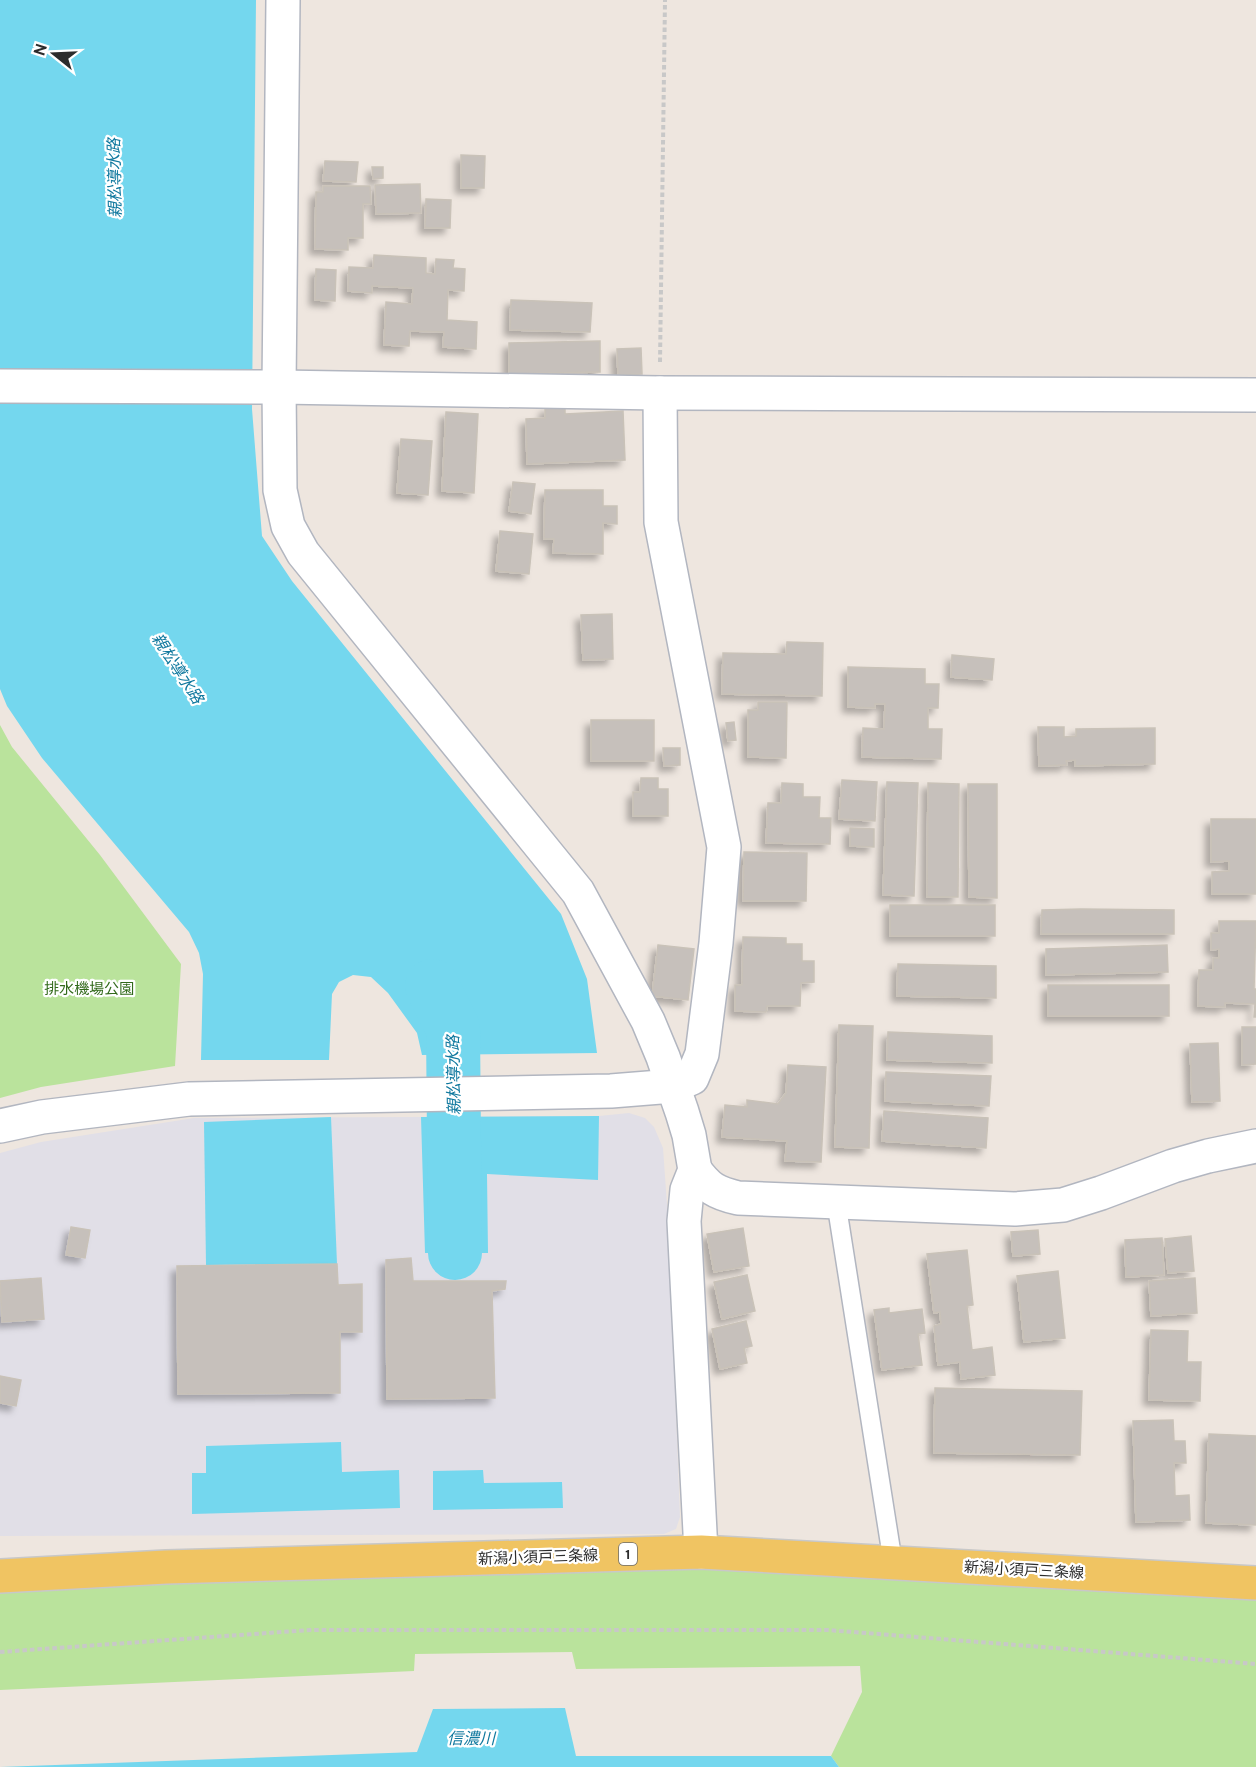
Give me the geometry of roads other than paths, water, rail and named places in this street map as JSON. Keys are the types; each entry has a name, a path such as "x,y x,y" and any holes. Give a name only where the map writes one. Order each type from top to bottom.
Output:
{"main road":[{"name":"新潟小須戸三条線","path":"0,1576 166,1567 701,1552 1256,1583"}],"street":[{"path":"283,0 268,387 280,490 288,526 303,553 578,892 648,1021 689,1135 695,1170 705,1184 719,1193 738,1198 1015,1209 1063,1204 1101,1193 1173,1166 1256,1146"},
{"path":"0,386 268,387 660,393 1256,395"},
{"path":"0,1126 42,1117 189,1099 611,1091 673,1086 692,1078 702,1054 716,943 724,847 661,522 660,393"},
{"path":"695,1170 687,1190 684,1221 701,1552"}],"lane":[{"path":"836,1201 893,1563"}],"water":[{"path":"0,0 256,0 252,409 262,536 292,581 561,914 587,979 597,1053 422,1055 417,1033 388,993 371,977 353,975 339,982 332,994 329,1060 201,1060 203,974 199,953 189,932 42,758 7,706 0,689"},
{"path":"599,1116 598,1180 487,1174 488,1253 425,1253 421,1117"},
{"path":"331,1117 337,1264 206,1265 204,1122"},
{"path":"341,1442 342,1472 399,1470 400,1508 192,1514 192,1473 206,1473 206,1446"},
{"path":"483,1470 484,1483 562,1482 563,1508 433,1510 433,1471"},
{"name":"信濃川","path":"565,1708 576,1756 831,1756 839,1767 0,1767 417,1752 433,1709"}],"waterway":[{"name":"親松導水路","path":"432,986 453,1028 455,1253"}],"park label":[{"name":"排水機場公園","path":"89,989"}]}
